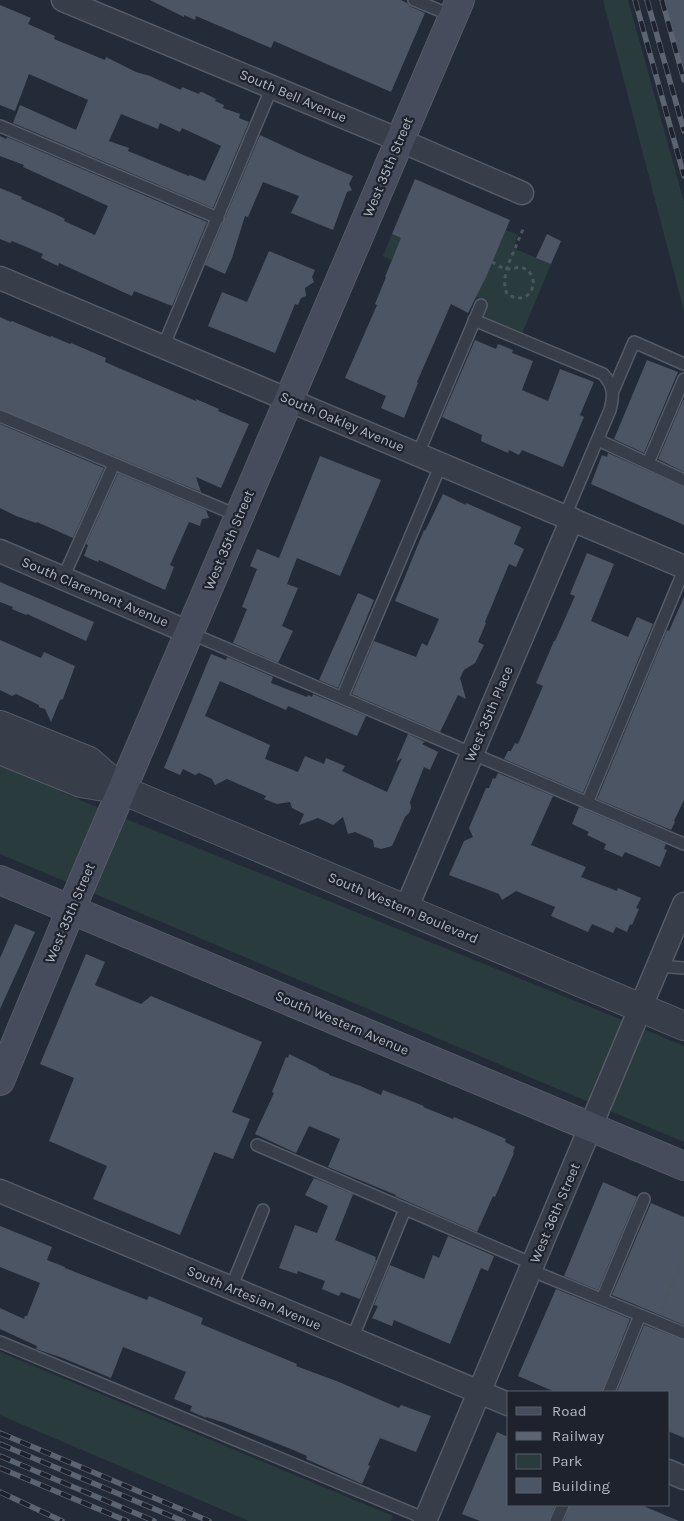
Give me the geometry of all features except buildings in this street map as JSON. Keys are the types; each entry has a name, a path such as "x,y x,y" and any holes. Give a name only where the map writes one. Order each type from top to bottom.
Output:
{"main road":[{"name":"West 35th Street","path":"0,1081 5,1054 71,910 457,8"},
{"name":"South Western Avenue","path":"0,880 684,1166"}],"street":[{"name":"South Bell Avenue","path":"63,0 522,193"},
{"name":"South Oakley Avenue","path":"0,278 684,568"},
{"name":"West 35th Place","path":"406,909 569,518"},
{"name":"South Claremont Avenue","path":"0,551 190,633"},
{"name":"South Western Boulevard","path":"0,725 89,761 122,790"},
{"name":"South Western Boulevard","path":"0,750 80,782 122,790 684,1026"},
{"name":"West 36th Street","path":"425,1520 684,904"},
{"name":"South Artesian Avenue","path":"0,1191 507,1404"},
{"path":"669,1471 684,1478"}],"lane":[{"path":"414,0 457,8"},
{"path":"163,347 272,87"},
{"path":"0,126 218,218"},
{"path":"418,454 481,305"},
{"path":"474,320 603,374 609,381 613,391 613,400 569,518"},
{"path":"613,391 634,342 684,364"},
{"path":"648,464 684,379"},
{"path":"0,416 240,516"},
{"path":"598,440 684,480"},
{"path":"63,578 114,464"},
{"path":"342,698 441,464"},
{"path":"588,803 684,568"},
{"path":"190,633 684,844"},
{"path":"658,966 684,968"},
{"path":"257,1144 406,1208 602,1299 684,1333"},
{"path":"602,1299 644,1199"},
{"path":"352,1339 406,1208"},
{"path":"231,1288 263,1210"},
{"path":"609,1391 640,1315"},
{"path":"0,1342 425,1520"},
{"path":"556,1521 563,1506"}],"path":[{"path":"492,262 507,269 520,267 528,270 534,283 532,291 520,299 507,294 506,291 507,269 524,227"},
{"path":"656,1322 684,1256"}],"green space":[{"path":"603,0 628,0 684,202 684,311"},
{"path":"506,230 518,235 513,248 551,264 521,336 481,319 488,302 383,256 392,234 487,275"},
{"path":"0,765 89,804 684,1046 684,1142 0,854"},
{"path":"0,1352 393,1516 391,1521 249,1521 0,1415"}],"railway":[{"path":"635,0 684,176"},
{"path":"647,0 684,131"},
{"path":"662,0 684,80"},
{"path":"0,1433 209,1521"},
{"path":"0,1444 183,1521"},
{"path":"0,1456 154,1521"},
{"path":"0,1468 127,1521"},
{"path":"0,1492 62,1521"}]}
